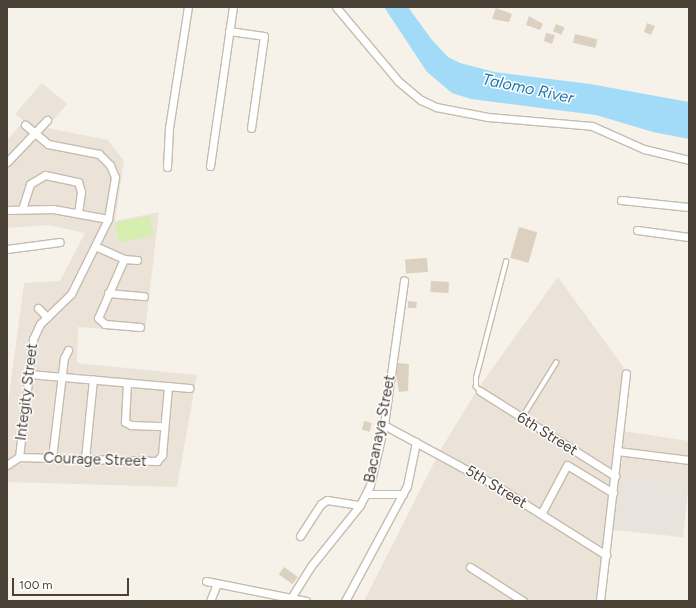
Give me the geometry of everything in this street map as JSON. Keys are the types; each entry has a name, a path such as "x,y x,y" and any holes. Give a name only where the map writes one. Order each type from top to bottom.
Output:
{"street":[{"path":"167,167 169,128 188,7"},
{"path":"210,166 233,7"},
{"path":"336,7 398,81 421,100 436,107 488,117 592,126 644,148 689,160"},
{"path":"229,31 264,36 251,128"},
{"path":"7,162 47,120"},
{"path":"25,125 34,133"},
{"name":"Integity Street","path":"19,457 33,338 47,317 71,294 108,218 115,177 107,161 93,152 52,146 34,133"},
{"path":"22,209 30,184 35,178 45,175 74,180 80,185 78,213"},
{"path":"621,200 689,207"},
{"path":"7,210 45,208 108,218"},
{"path":"637,230 689,237"},
{"path":"7,248 60,242"},
{"path":"95,246 124,259 137,260"},
{"path":"124,259 99,312 99,321 105,324 140,327"},
{"name":"Bacanaya Street","path":"290,599 311,566 360,505 366,494 373,474 384,425 404,280"},
{"path":"108,293 144,296"},
{"path":"38,308 47,317"},
{"path":"52,458 64,358 68,350"},
{"path":"600,601 626,373"},
{"path":"29,374 190,388"},
{"path":"85,459 93,380"},
{"path":"127,383 125,422 131,425 164,426"},
{"name":"Courage Street","path":"19,457 157,461 162,455 168,386"},
{"name":"6th Street","path":"480,391 615,476"},
{"name":"5th Street","path":"384,425 540,514 606,555"},
{"path":"346,601 403,494 410,478 416,442"},
{"path":"617,451 689,460"},
{"path":"7,465 19,457"},
{"path":"540,514 567,465 613,493"},
{"path":"366,494 403,494"},
{"path":"300,536 321,504 327,500 360,505"},
{"path":"470,567 523,601"},
{"path":"206,581 306,601"},
{"path":"210,601 217,584"}],"lane":[{"path":"480,391 476,387 476,378 506,262"},
{"path":"522,418 556,363"}],"shaded area":[{"path":"42,83 67,104 47,128 108,140 124,161 115,221 159,212 145,332 78,327 77,363 197,375 177,487 7,482 7,411 24,283 60,281 85,233 48,225 7,228 7,140 24,121 15,114"},
{"path":"558,277 629,375 623,431 689,441 689,485 617,477 604,601 364,601 441,449 477,390"},
{"path":"617,477 689,485 683,537 611,530"}],"green space":[{"path":"150,216 154,236 118,243 115,223"}],"water":[{"name":"Talomo River","path":"384,7 408,7 432,40 448,57 460,63 495,72 590,84 689,102 689,139 653,132 596,115 471,99 452,93 427,72"}],"building":[{"path":"496,8 512,14 509,22 492,19"},
{"path":"529,16 543,24 540,30 526,25"},
{"path":"647,23 655,26 651,35 644,32"},
{"path":"556,24 564,27 562,35 553,31"},
{"path":"546,33 555,35 552,44 544,41"},
{"path":"575,34 597,39 595,48 573,43"},
{"path":"519,227 537,232 528,263 510,258"},
{"path":"427,258 428,272 406,274 405,260"},
{"path":"431,281 449,282 448,293 430,292"},
{"path":"408,301 417,302 416,308 408,308"},
{"path":"398,363 409,364 408,391 399,392 396,375"},
{"path":"364,421 372,423 370,432 362,430"},
{"path":"284,567 298,577 292,584 279,574"}]}
